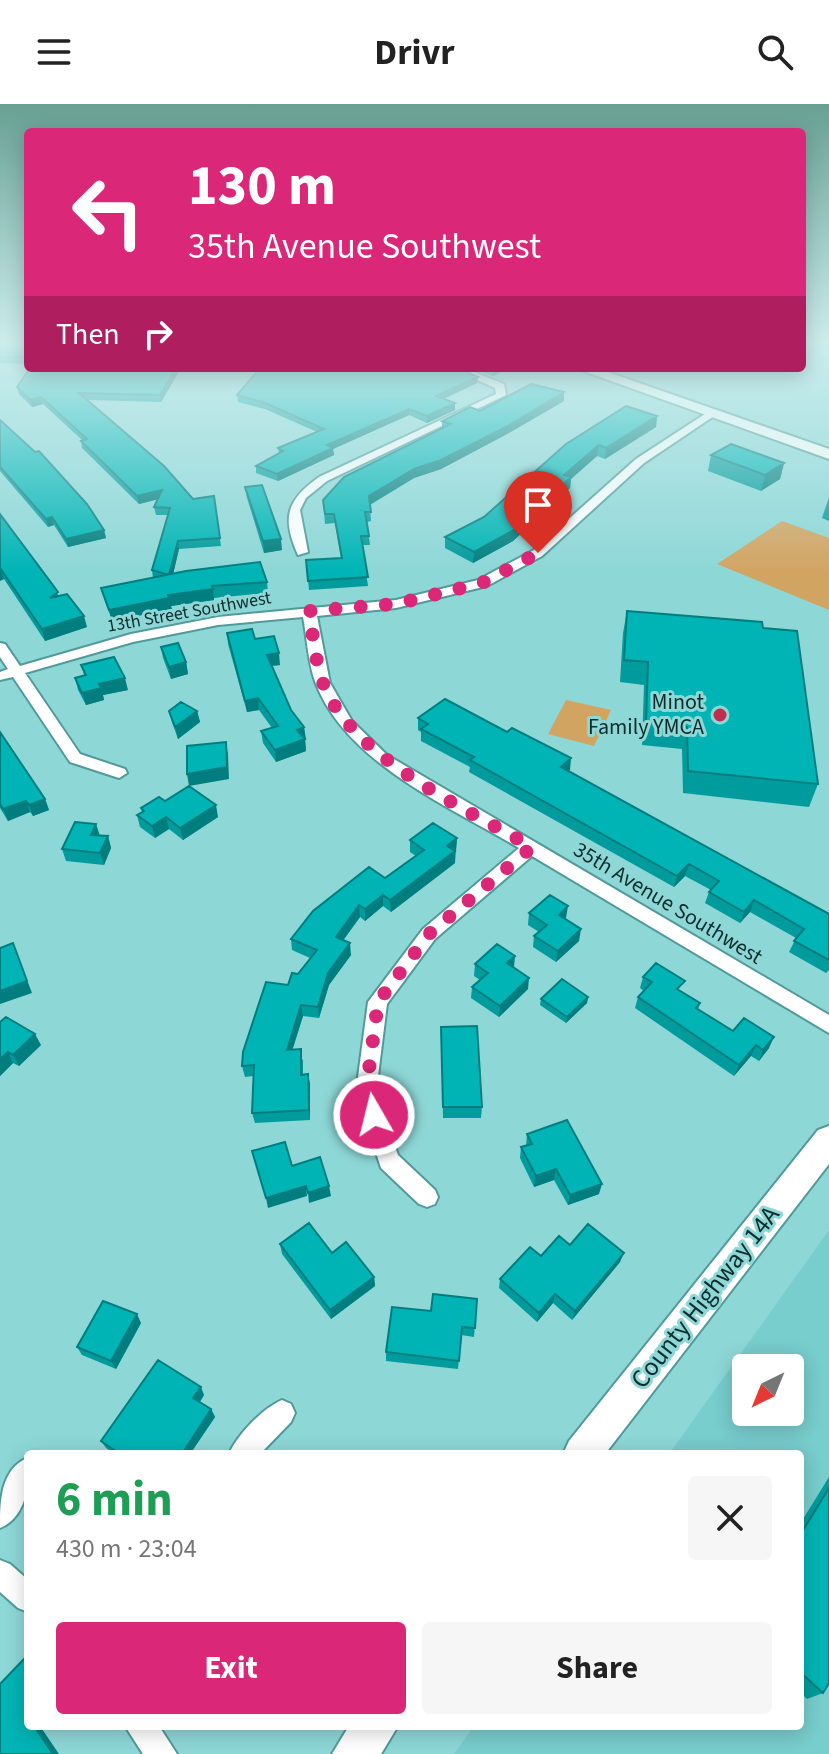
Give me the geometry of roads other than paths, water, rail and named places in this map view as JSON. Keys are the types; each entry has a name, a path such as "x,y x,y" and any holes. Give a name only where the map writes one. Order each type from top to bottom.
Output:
{"main road":[{"path":"721,417 829,454"},
{"name":"County Highway 14A","path":"585,1450 829,1140"},
{"path":"354,1754 373,1730"}],"street":[{"path":"302,552 292,513 301,494 323,479 454,417"},
{"name":"13th Street Southwest","path":"0,676 131,638 218,621 396,604 482,583 538,553 630,469 708,417"},
{"name":"35th Avenue Southwest","path":"309,611 323,683 346,724 382,759 829,1025"},
{"path":"0,647 75,758 119,773"},
{"path":"427,1197 389,1161 366,1092 378,1002 429,934 532,847"},
{"path":"246,1450 282,1413"},
{"path":"0,1515 24,1476"},
{"path":"0,1574 24,1595"},
{"path":"143,1730 162,1754"}],"place":[{"name":"Minot Family YMCA","path":"720,715"}]}
